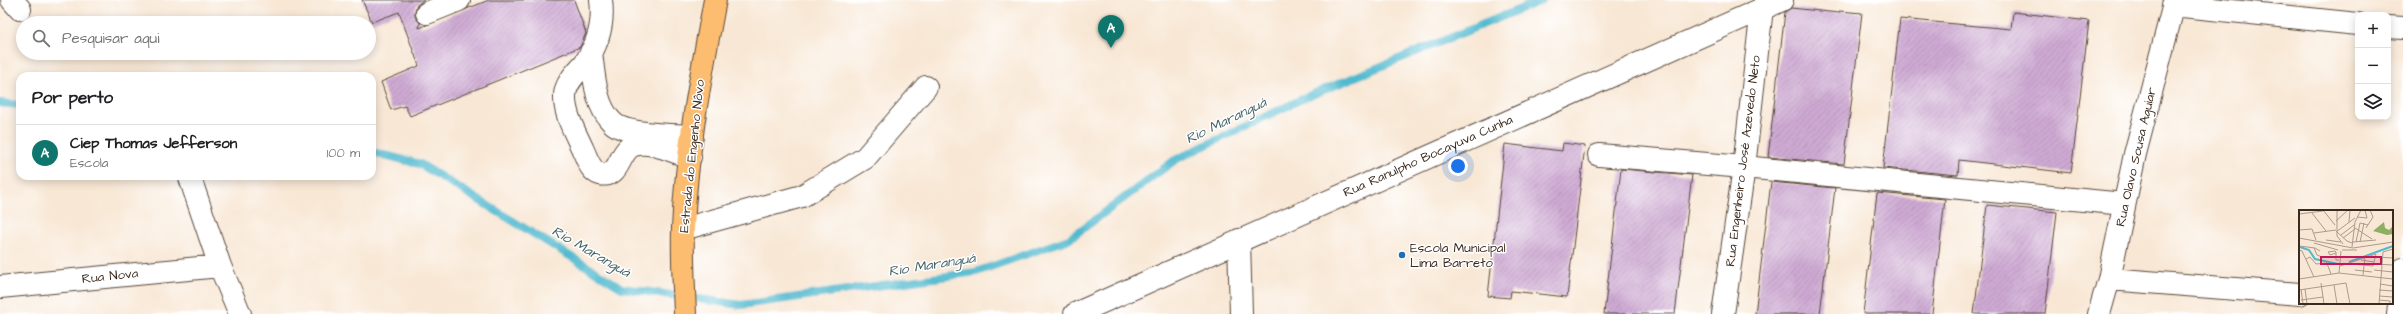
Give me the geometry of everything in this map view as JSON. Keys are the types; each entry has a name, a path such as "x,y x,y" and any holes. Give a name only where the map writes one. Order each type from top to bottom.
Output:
{"main road":[{"name":"Estrada do Engenho Nôvo","path":"685,314 683,229 691,147 715,0"}],"street":[{"path":"426,13 459,0"},
{"path":"601,0 602,23 591,52 566,89 565,96 574,128 592,168 598,174 606,175 613,172 628,148 634,145 691,147"},
{"name":"Rua Ranulpho Bocayuva Cunha","path":"1075,314 1782,0"},
{"path":"2174,2 2355,24"},
{"name":"Rua Olavo Sousa Aguiar","path":"2099,314 2109,279 2124,204 2174,2"},
{"name":"Rua Engenheiro José Azevedo Neto","path":"1723,314 1744,167 1762,8"},
{"path":"2391,27 2403,28"},
{"path":"591,52 597,90 603,106 613,123 624,128 691,147"},
{"path":"683,229 802,196 864,158 926,86"},
{"path":"1599,155 1744,167 2124,204"},
{"path":"191,180 220,266 240,314"},
{"path":"1239,240 1245,314"},
{"name":"Rua Nova","path":"0,287 220,266"},
{"path":"2398,305 2403,269"},
{"path":"2109,279 2299,294"}],"building":[{"path":"362,0 424,0 417,5 415,11 415,17 420,23 419,28 489,0 574,0 586,33 580,47 410,116 405,106 391,110 381,82 419,66 399,12 376,21 376,16 369,16"},
{"path":"1791,8 1839,13 1839,11 1862,13 1844,164 1768,157 1785,12"},
{"path":"2013,12 2089,21 2071,173 1959,160 1958,175 1883,168 1900,19 2011,29"},
{"path":"1563,143 1585,146 1567,297 1511,291 1510,298 1488,296 1505,144 1562,151"},
{"path":"1621,169 1692,175 1675,314 1604,314"},
{"path":"1771,182 1835,188 1820,314 1755,314"},
{"path":"1877,193 1945,199 1932,314 1863,314"},
{"path":"1987,205 2057,212 2045,314 1974,314"}],"waterway":[{"name":"Rio Maranguá","path":"376,153 420,164 622,288 741,305 976,272 1069,239 1175,160 1304,98 1542,0"},
{"name":"Rio Maranguá","path":"0,103 16,105"}],"place":[{"name":"Ciep Thomas Jefferson","path":"1111,48"},
{"name":"Escola Municipal Lima Barreto","path":"1402,255"}]}
